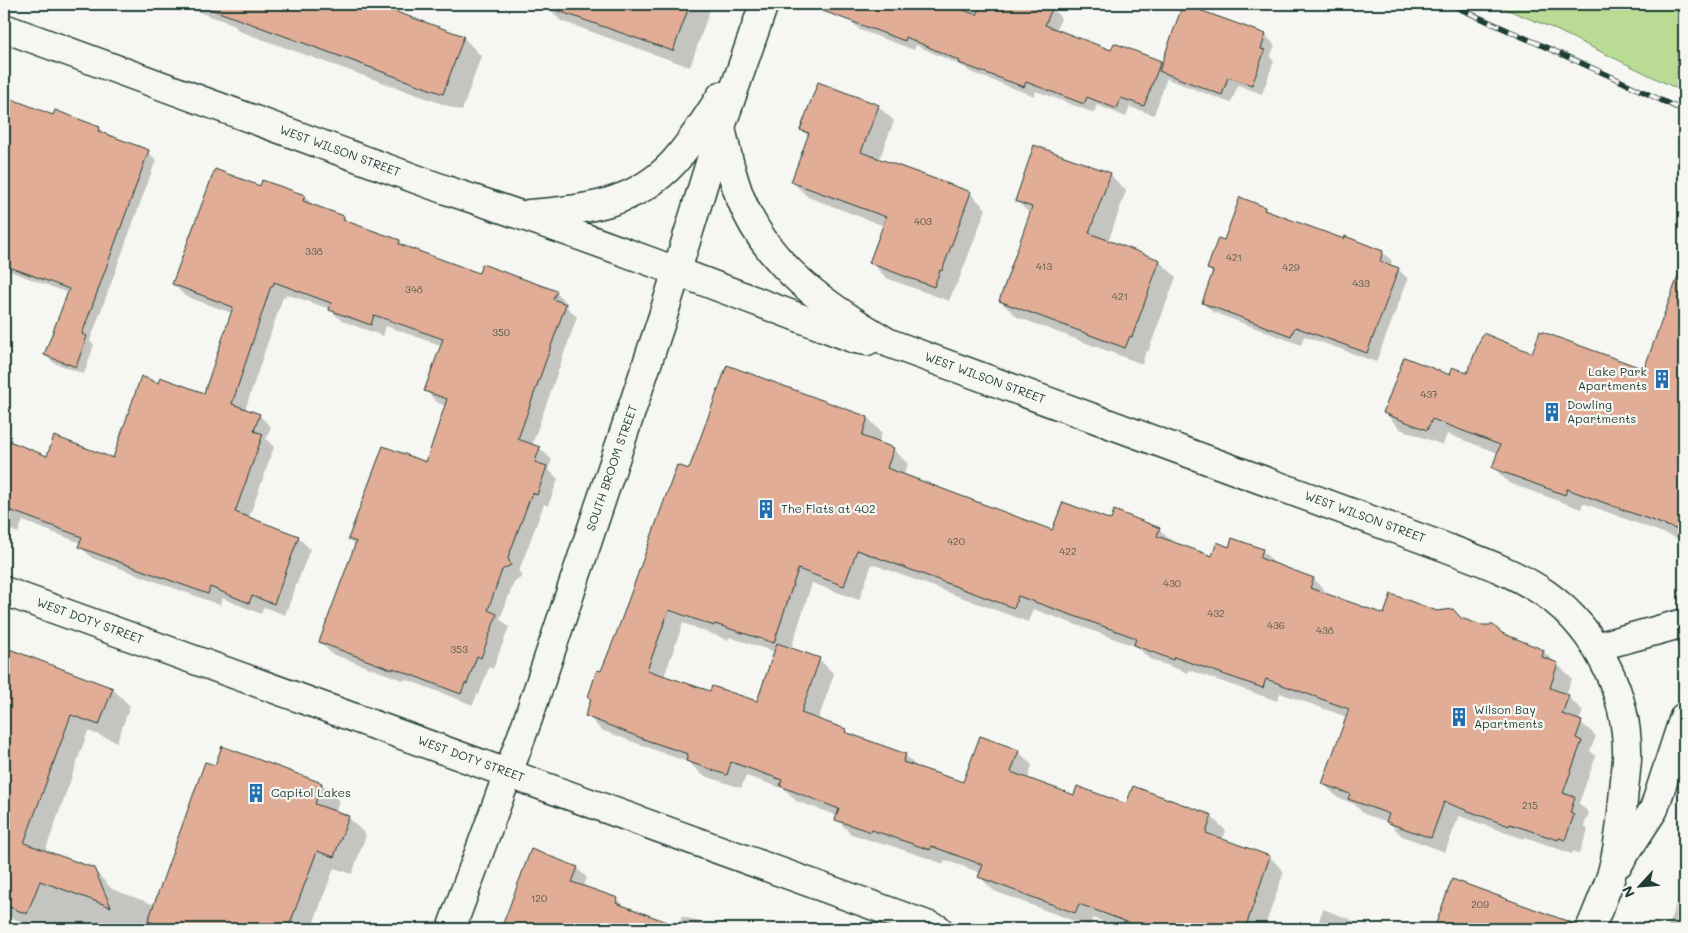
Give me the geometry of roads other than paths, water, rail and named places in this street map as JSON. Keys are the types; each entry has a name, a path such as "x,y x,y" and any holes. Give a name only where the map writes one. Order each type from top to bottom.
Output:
{"street":[{"name":"SOUTH BROOM STREET","path":"452,929 529,716 659,328 741,66 764,4"},
{"name":"WEST WILSON STREET","path":"4,28 446,190 520,214 677,271 855,339 889,343 1503,570 1546,594 1566,611 1596,647 1615,687 1625,730 1627,758 1620,834 1610,877"},
{"path":"520,214 571,211 603,205 645,186 674,163 692,140 741,66"},
{"path":"721,127 740,197 751,222 773,253 797,280 853,322 889,343"},
{"name":"WEST DOTY STREET","path":"4,590 938,929"},
{"path":"1596,647 1684,623"},
{"path":"1590,929 1610,877 1654,809 1684,717"}],"railway":[{"path":"1449,4 1684,111"}],"place":[{"name":"Lake Park Apartments","path":"1662,379"},
{"name":"Dowling Apartments","path":"1552,412"},
{"name":"The Flats at 402","path":"766,509"},
{"name":"Wilson Bay Apartments","path":"1459,717"},
{"name":"Capitol Lakes","path":"256,793"}]}
